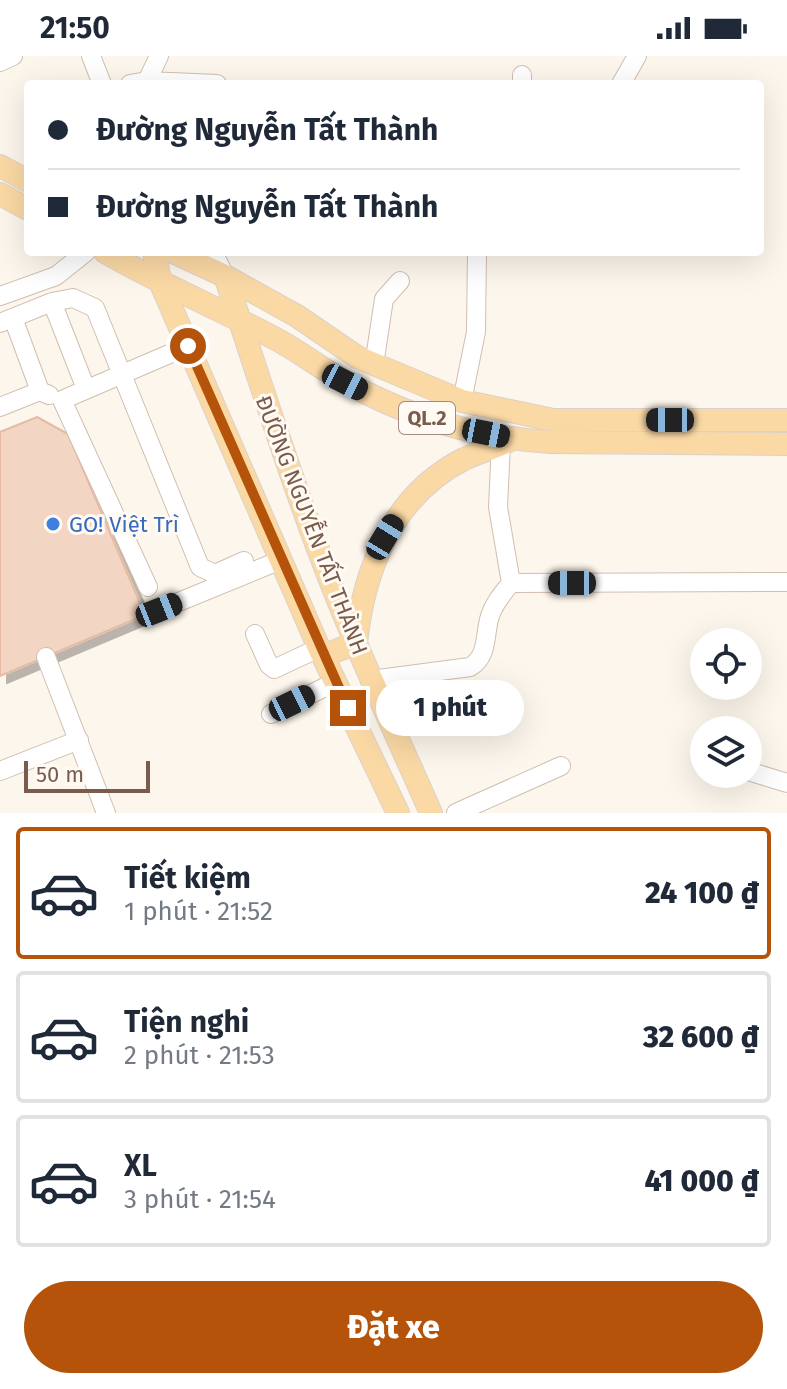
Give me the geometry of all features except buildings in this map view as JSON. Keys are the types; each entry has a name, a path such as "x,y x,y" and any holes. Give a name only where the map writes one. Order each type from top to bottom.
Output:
{"main road":[{"path":"0,166 24,179"},
{"path":"0,194 24,207"},
{"name":"QL.2","path":"112,256 161,284 286,344 345,382 384,401 456,428 508,441 787,444"},
{"name":"ĐƯỜNG NGUYỄN TẤT THÀNH","path":"155,256 161,284 321,652 398,813"},
{"name":"QL.2","path":"182,256 297,316 374,365 462,401 553,420 787,420"},
{"name":"ĐƯỜNG NGUYỄN TẤT THÀNH","path":"225,276 263,397 320,555 371,680 431,813"},
{"path":"321,652 356,643 369,574 394,522 416,495 464,459 508,441 518,414"}],"street":[{"path":"0,62 13,56"},
{"path":"91,56 100,80"},
{"path":"141,80 159,56"},
{"path":"623,80 637,56"},
{"path":"0,296 56,276 82,256"},
{"path":"215,256 225,276"},
{"path":"462,401 476,332 477,256"},
{"path":"374,365 384,299 400,281"},
{"path":"40,391 6,321 52,302 73,298 95,308 200,567 215,574 244,561"},
{"path":"52,302 86,389"},
{"path":"62,400 188,346"},
{"path":"1,403 40,391 62,400 148,587"},
{"path":"371,680 470,667 478,663 490,616 511,583 498,507 508,441"},
{"path":"159,610 281,560"},
{"path":"511,583 787,582"},
{"path":"255,634 269,665 274,669 321,652"},
{"path":"46,657 106,813"},
{"path":"271,714 335,682"},
{"path":"0,771 79,740"},
{"path":"456,813 561,766"},
{"path":"762,775 787,783"}],"place":[{"name":"GO! Việt Trì","path":"53,524"}],"route":[{"path":"188,346 348,708"}]}
